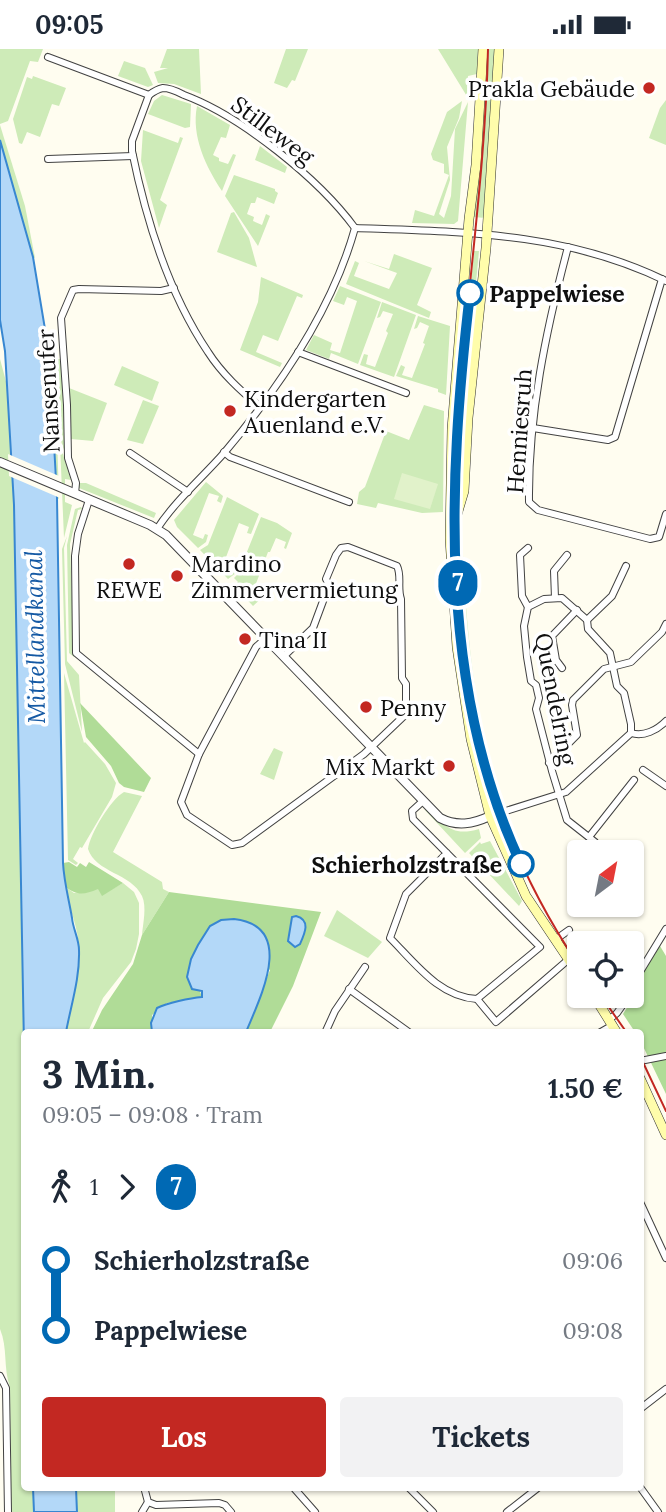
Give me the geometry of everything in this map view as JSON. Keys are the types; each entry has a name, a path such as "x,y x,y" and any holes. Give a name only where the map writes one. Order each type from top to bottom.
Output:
{"main road":[{"path":"483,49 476,165 452,429 450,539 460,674 477,766 490,816 526,896 567,957"},
{"path":"450,539 464,491 468,418 487,235 499,49"},
{"path":"602,1008 613,1025"},
{"path":"644,1087 666,1135"}],"street":[{"name":"Stilleweg","path":"48,57 149,95 163,88 218,110 253,133 312,181 355,228"},
{"path":"149,95 132,141 133,156 148,212 174,288 208,352 229,379 260,407"},
{"path":"48,159 133,156"},
{"path":"157,529 260,407 298,352 331,290 355,228 469,233 551,242 609,259 664,280 615,437 608,440 533,428"},
{"name":"Henniesruh","path":"568,247 544,350 533,428 528,500 533,508 650,539 659,537 666,514"},
{"name":"Nansenufer","path":"75,494 76,483 68,459 61,318 71,293 75,290 161,291 174,288"},
{"path":"298,352 407,393"},
{"path":"224,452 230,457 349,502"},
{"path":"130,453 188,492"},
{"path":"2,463 157,529 175,543 440,818 454,824 466,824 490,816"},
{"path":"89,499 78,534 75,556 76,653 200,754"},
{"path":"266,638 256,647 200,754 181,806 187,815 226,843 239,845 371,747 405,715 406,684 402,678 401,600 397,566 348,547 341,548 327,577 329,585 313,628 284,656"},
{"path":"528,548 520,555 522,596 528,607"},
{"path":"555,598 554,571 567,555"},
{"path":"587,620 612,596 626,566"},
{"name":"Quendelring","path":"490,816 559,795 574,787 631,733 624,692 617,686 610,653 588,629 587,620 565,598 540,600 528,607 524,626 531,681 536,685 539,698 536,709 559,795"},
{"path":"562,668 556,660 552,636 577,610"},
{"path":"549,763 577,735 573,699 601,671 631,662 662,632 666,624"},
{"path":"631,733 635,735 657,730 666,721"},
{"path":"643,771 666,786"},
{"path":"559,795 567,820 592,840 635,780"},
{"path":"423,801 412,811 411,816 540,947 477,999"},
{"path":"447,853 406,894 390,938 439,987 460,996 477,999 496,1022 567,962"},
{"path":"644,965 666,929"},
{"path":"555,940 569,930"},
{"path":"327,1029 349,989 365,967"},
{"path":"349,989 404,1029"},
{"path":"613,1025 621,1008"},
{"path":"644,1060 666,1056"},
{"path":"644,1211 666,1258"},
{"path":"1,1378 6,1388 8,1512"},
{"path":"644,1404 666,1389"},
{"path":"0,1464 8,1468"},
{"path":"145,1491 149,1501 156,1505 219,1503 231,1512"},
{"path":"297,1491 315,1512"},
{"path":"412,1491 433,1512"},
{"path":"507,1512 534,1491"},
{"path":"643,1491 658,1512"},
{"path":"142,1512 149,1501"}],"green space":[{"path":"0,49 43,49 38,62 30,61 8,121 0,124"},
{"path":"167,49 199,49 201,94 174,84 158,83 154,72 168,68 160,68"},
{"path":"286,49 308,49 295,81 292,80 287,88 274,83"},
{"path":"438,49 478,49 477,74 468,76 468,98"},
{"path":"487,49 495,49 485,218 474,217"},
{"path":"124,61 145,68 153,85 148,87 118,76"},
{"path":"33,76 66,88 59,106 52,104 40,137 27,132 22,144 19,143 13,119 27,77 32,79"},
{"path":"162,95 191,104 190,127 185,128 148,114 154,101"},
{"path":"666,100 666,145 649,138 660,108"},
{"path":"462,101 459,118 447,147 450,180 439,214 444,218 451,196 455,129 468,102 458,221 454,224 412,223 415,210 434,216 449,175 444,173 444,164 433,160 431,154 447,112"},
{"path":"197,106 230,125 226,138 221,137 213,155 228,164 233,154 236,155 222,191 201,151 196,129"},
{"path":"0,125 25,206 35,258 0,140"},
{"path":"143,130 178,143 180,137 183,138 160,200 167,205 159,228 141,161"},
{"path":"260,146 287,167 285,173 255,160"},
{"path":"234,175 275,189 278,193 274,204 257,197 255,203 251,203 247,214 254,217 253,221 262,225 266,214 270,216 258,246 225,196"},
{"path":"234,212 249,238 257,267 217,252 231,213"},
{"path":"474,251 479,251 470,345 465,345"},
{"path":"394,254 432,268 417,305 431,312 429,318 346,284 355,261 359,263 354,276 389,289 397,273 364,261 389,269"},
{"path":"261,277 303,295 302,298 297,296 278,341 263,335 256,352 282,363 280,367 240,350 258,302"},
{"path":"340,286 381,302 358,364 331,353 329,359 306,350 314,335 332,343 330,350 340,353 357,301 347,297 344,305 333,301"},
{"path":"382,302 416,315 394,377 360,365 364,354 368,355 366,364 375,367 388,333 386,331 393,314 383,311 377,318"},
{"path":"418,316 450,326 446,395 438,392 438,389 396,376 401,365 405,367 402,375 412,378 425,344 423,343 429,326 420,322 414,329"},
{"path":"51,339 56,339 57,359 62,359 66,456 60,438 59,389"},
{"path":"461,351 473,352 462,484 458,484 458,497 453,497"},
{"path":"49,353 55,369 59,499 57,498"},
{"path":"0,359 8,389 14,505 24,1029 21,1029 21,1491 33,1491 34,1512 11,1512 10,1387 0,1329"},
{"path":"122,366 159,382 152,401 114,385"},
{"path":"69,388 107,403 93,441 71,439"},
{"path":"143,400 159,406 143,444 127,440"},
{"path":"424,405 444,411 443,512 422,513 378,503 376,508 357,504 359,492 365,487 386,431 409,440"},
{"path":"60,444 71,480 65,479 65,502 72,505 64,538"},
{"path":"402,473 438,484 430,509 394,499"},
{"path":"206,482 223,496 221,503 217,501 219,496 209,493 193,535 203,539 205,534 208,535 206,542 198,548 177,527 174,520"},
{"path":"79,483 86,483 156,513 154,518 79,488"},
{"path":"227,497 259,514 251,534 247,533 249,527 239,523 223,565 233,569 235,565 239,566 236,573 228,579 200,550 208,545"},
{"path":"81,507 70,544 74,657 69,653 67,545 75,509"},
{"path":"261,517 292,533 286,549 286,542 276,538 268,552 252,594 262,598 253,606 234,586 238,582 234,578"},
{"path":"67,536 64,548 67,661 79,675 82,732 65,664 62,549"},
{"path":"463,555 473,675 483,733 498,793 489,795 473,724 462,655 456,556"},
{"path":"64,673 84,743 105,764 116,783 112,797 73,859 78,863 76,865 68,860"},
{"path":"80,703 151,778 144,792 119,783 111,766 86,737"},
{"path":"274,748 283,752 274,780 260,774"},
{"path":"124,792 142,796 113,852 162,882 163,889 169,892 142,935 143,900 137,888 98,863 88,849 102,817"},
{"path":"424,809 454,830 479,829 481,838 465,853"},
{"path":"490,841 522,901 519,906 469,853 480,842"},
{"path":"69,862 77,867 80,863 86,867 89,862 123,883 102,896 98,889 84,893 73,892 64,886 63,863"},
{"path":"123,883 134,892 139,903 136,949 131,962 103,998 89,1029 67,1029 77,981 79,942 64,886 74,893 99,888 102,895"},
{"path":"169,892 321,912 293,986 272,1029 247,1029 270,970 210,926 191,959 202,998 167,1003 152,1015 152,1029 93,1029 102,1010 133,964 142,935"},
{"path":"337,910 382,942 368,958 324,936"},
{"path":"660,946 666,956 666,1094 644,1048 644,1029 633,1029 623,1014 627,1008 644,1008 644,971"},
{"path":"76,1491 115,1491 115,1512 77,1512"}],"water":[{"name":"Mittellandkanal","path":"0,140 33,257 49,353 57,498 63,863 79,950 77,981 67,1029 24,1029 14,505 5,351 0,320"},
{"path":"296,916 304,921 306,927 300,944 295,947 288,941 292,917"},
{"path":"234,919 253,924 264,935 269,949 265,983 247,1029 152,1029 151,1023 157,1008 202,997 202,991 192,989 187,977 191,959 210,926 221,920"},
{"path":"33,1491 76,1491 77,1512 34,1512"}],"pier":[{"path":"8,454 59,476 60,498 9,476"}],"tram line":[{"path":"488,49 482,154 455,466 454,516 460,622 476,726 488,775 525,871 567,947"},
{"name":"7","path":"470,293 454,470 462,646 472,717 482,755 503,824 521,864"},
{"path":"609,1008 624,1029"},
{"path":"644,1064 666,1111"}],"place":[{"name":"Prakla Gebäude","path":"649,88"},
{"name":"Pappelwiese","path":"470,293"},
{"name":"Kindergarten Auenland e.V.","path":"230,411"},
{"name":"REWE","path":"129,564"},
{"name":"Mardino Zimmervermietung","path":"177,576"},
{"name":"Tina II","path":"245,639"},
{"name":"Penny","path":"366,707"},
{"name":"Mix Markt","path":"449,766"},
{"name":"Schierholzstraße","path":"521,864"}]}
